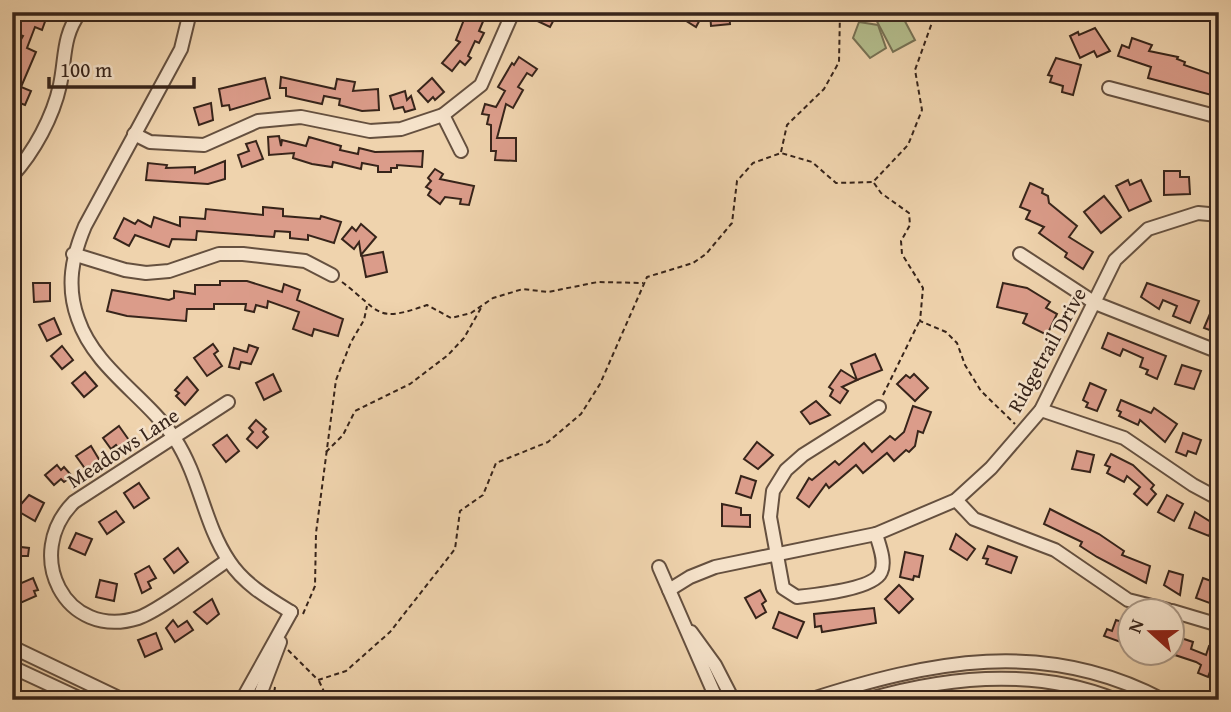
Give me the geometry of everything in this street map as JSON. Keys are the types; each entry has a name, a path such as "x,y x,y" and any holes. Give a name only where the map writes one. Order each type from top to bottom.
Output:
{"street":[{"path":"12,176 31,152 48,119 60,85 61,57 68,35 80,12"},
{"path":"190,12 181,50 134,134 74,254 71,273 77,318 91,348 147,404 174,438 192,469 228,560 257,590 294,617"},
{"path":"134,134 150,142 204,145 258,121 301,117 370,131 401,129 443,116 481,85 513,12"},
{"path":"1109,88 1219,117"},
{"path":"443,116 461,151"},
{"name":"Ridgetrail Drive","path":"669,590 709,569 876,534 956,500 1041,410 1115,260 1148,229 1198,214 1219,215"},
{"path":"74,254 125,270 146,273 170,271 219,254 243,254 305,261 332,275"},
{"path":"1020,254 1096,303 1219,352"},
{"name":"Meadows Lane","path":"228,402 74,502 61,516 50,540 50,565 60,591 75,609 96,618 116,621 139,617 228,560"},
{"path":"876,534 883,562 881,574 870,584 791,595 780,581 770,517 773,491 786,470 879,407"},
{"path":"1041,410 1124,438 1193,485 1219,499"},
{"path":"956,500 974,519 1055,550 1122,596"},
{"path":"659,567 717,700"},
{"path":"1186,616 1219,625"},
{"path":"242,700 294,617"},
{"path":"258,700 294,617"},
{"path":"685,624 715,665 733,700"},
{"path":"12,647 123,700"},
{"path":"809,700 899,673 983,660 1073,667 1115,679 1163,700"},
{"path":"12,667 83,700"},
{"path":"866,700 924,685 987,678 1042,681 1082,688 1116,700"}],"path":[{"path":"781,153 787,125 824,89 839,62 840,12"},
{"path":"931,12 934,18"},
{"path":"318,680 345,671 390,632 412,600 451,555 460,511 483,495 496,463 548,442 581,414 600,384 615,346 635,310 644,283 653,274 701,259 732,223 741,174 753,163 781,153 812,162 836,183 873,182 908,145 922,110 915,70 934,18 946,12"},
{"path":"873,182 881,193 909,213 910,225 901,241 902,254 923,288 920,321 905,355 886,385 879,407"},
{"path":"332,275 367,306 393,315 432,306 451,317 471,313 493,298 523,289 548,292 598,282 644,283"},
{"path":"294,617 315,586 315,540 336,380 351,342 364,320 367,306"},
{"path":"326,453 343,435 355,411 411,384 453,350 464,338 482,307"},
{"path":"920,321 946,332 952,338 981,391 1023,432"},
{"path":"290,642 287,649 318,680 328,700"},
{"path":"1052,694 1073,700"}],"green space":[{"path":"872,12 900,12 915,40 893,52"},
{"path":"859,22 878,25 886,48 870,58 853,38"}],"building":[{"path":"21,12 47,16 42,30 35,27 27,48 36,52 21,87 31,91 25,105 12,100 12,55 23,36 13,32"},
{"path":"467,12 487,12 479,31 484,33 479,43 475,41 468,56 471,58 465,65 460,61 452,71 442,63 460,42 456,40"},
{"path":"534,12 558,12 550,27 531,18"},
{"path":"687,12 704,12 696,27 683,19"},
{"path":"710,12 729,12 730,24 711,26"},
{"path":"1095,28 1110,51 1097,57 1094,51 1080,58 1070,36"},
{"path":"1132,38 1152,45 1149,51 1178,57 1177,59 1185,62 1184,65 1216,76 1213,84 1219,85 1219,97 1148,78 1151,67 1118,56 1122,45 1129,48"},
{"path":"519,57 537,69 532,76 527,73 518,87 523,90 513,108 506,104 497,138 516,138 516,161 495,160 496,151 491,151 491,125 487,124 489,115 482,114 485,104 496,107 505,91 498,87 512,63 514,65"},
{"path":"1056,58 1081,65 1073,95 1062,92 1063,86 1050,82 1052,76 1048,75"},
{"path":"281,77 335,89 337,79 355,82 353,91 378,89 379,110 362,111 339,105 340,99 324,96 322,104 286,96 286,88 280,88"},
{"path":"265,78 270,98 230,110 229,105 222,106 219,89"},
{"path":"432,78 444,92 428,102 418,91"},
{"path":"405,91 407,100 411,96 415,109 405,112 403,107 394,109 390,96"},
{"path":"211,103 213,120 199,125 194,108"},
{"path":"279,136 281,146 282,140 306,146 309,137 341,146 340,150 358,154 359,148 375,152 423,151 422,167 397,165 397,168 391,168 391,172 378,172 378,166 362,163 361,169 333,162 332,167 293,158 294,153 269,155 268,137"},
{"path":"256,141 263,159 242,167 238,155 249,151 246,144"},
{"path":"225,161 225,179 208,184 146,180 148,163 167,165 166,168 195,167 195,173"},
{"path":"435,169 443,174 440,179 474,186 469,205 460,204 461,199 445,197 440,204 428,195 431,190 426,187 431,181 428,178"},
{"path":"1164,171 1180,171 1180,177 1189,177 1190,194 1164,195"},
{"path":"1128,180 1130,185 1141,180 1151,201 1129,211 1116,186"},
{"path":"1030,183 1043,189 1042,193 1048,196 1049,203 1077,226 1069,237 1093,252 1083,269 1065,257 1067,253 1039,233 1044,227 1026,219 1030,211 1020,207"},
{"path":"1104,196 1121,217 1101,233 1084,212"},
{"path":"263,207 283,209 283,216 320,219 321,216 341,222 334,243 308,235 308,240 290,238 290,232 275,231 274,237 197,231 196,240 172,239 169,247 135,235 129,246 114,238 124,218 135,224 138,220 151,227 154,217 180,226 180,217 205,219 206,209 263,215"},
{"path":"361,224 376,237 361,255 359,242 354,249 342,239 352,227 356,231"},
{"path":"383,252 387,272 366,277 362,256"},
{"path":"220,281 247,281 282,292 284,284 300,290 297,300 343,319 338,336 314,329 312,336 293,329 299,312 268,301 267,308 256,305 254,312 245,310 246,304 214,304 214,309 187,309 186,321 127,316 107,311 112,290 169,300 174,298 174,291 195,294 195,285 220,285"},
{"path":"33,283 50,283 50,301 34,302"},
{"path":"1003,283 1027,288 1050,302 1046,308 1057,314 1047,335 1023,323 1027,314 997,307"},
{"path":"1147,283 1199,301 1190,323 1173,316 1177,306 1163,300 1159,309 1141,297"},
{"path":"1212,309 1219,311 1219,327 1215,332 1204,328"},
{"path":"54,318 61,334 47,341 39,325"},
{"path":"1108,333 1166,356 1157,379 1146,374 1148,370 1140,367 1143,358 1123,349 1120,356 1102,348"},
{"path":"213,344 218,351 214,354 222,366 207,376 194,358"},
{"path":"249,345 258,348 251,364 241,362 239,369 229,367 234,348 247,352"},
{"path":"62,346 73,360 62,369 51,356"},
{"path":"875,354 882,370 857,380 851,364"},
{"path":"1182,365 1201,371 1194,389 1175,384"},
{"path":"841,370 857,380 842,387 848,391 840,403 830,396 833,390 829,387"},
{"path":"85,372 97,386 84,397 72,383"},
{"path":"273,374 281,391 264,400 256,383"},
{"path":"914,374 928,388 915,401 897,384 906,375 910,378"},
{"path":"187,377 198,390 185,405 176,396 179,393 175,390"},
{"path":"1090,383 1106,390 1097,411 1086,407 1088,403 1083,400"},
{"path":"1121,400 1151,413 1154,408 1177,424 1165,442 1140,420 1138,425 1119,416 1121,412 1117,410"},
{"path":"816,401 830,415 810,424 801,412"},
{"path":"913,406 931,412 923,433 918,431 915,446 909,452 906,450 894,461 887,453 863,473 856,465 829,488 826,484 809,507 797,498 809,478 812,480 835,461 839,465 864,443 872,452 890,436 895,440 904,432"},
{"path":"256,420 266,429 263,432 268,437 257,448 247,439 253,432 249,428"},
{"path":"119,426 131,443 120,450 116,445 111,449 103,438"},
{"path":"1183,433 1201,440 1196,454 1188,451 1186,456 1176,452"},
{"path":"227,435 239,451 226,462 213,445"},
{"path":"757,442 773,455 758,469 744,459"},
{"path":"91,446 100,461 86,470 76,456"},
{"path":"1077,451 1094,455 1090,472 1072,469"},
{"path":"1111,454 1133,465 1154,485 1151,489 1156,494 1147,505 1134,494 1140,487 1127,476 1124,482 1107,473 1110,467 1105,465"},
{"path":"57,465 61,470 64,467 72,476 64,482 61,479 54,485 45,475"},
{"path":"741,476 756,481 751,498 736,493"},
{"path":"139,483 149,498 134,508 124,493"},
{"path":"29,495 44,503 35,521 16,510"},
{"path":"1167,495 1183,504 1174,521 1158,512"},
{"path":"722,504 741,508 741,515 750,515 750,527 722,526"},
{"path":"1050,509 1099,534 1124,551 1122,555 1150,566 1146,583 1097,557 1080,546 1082,542 1044,524"},
{"path":"116,511 124,522 107,534 99,522"},
{"path":"1195,512 1214,524 1209,536 1189,528"},
{"path":"76,533 92,539 85,555 69,548"},
{"path":"956,534 975,549 967,560 950,549"},
{"path":"12,546 29,548 28,556 21,556 19,567 12,566"},
{"path":"988,546 1017,557 1011,573 986,564 988,559 983,558"},
{"path":"178,548 188,562 174,573 164,559"},
{"path":"905,552 923,556 919,577 914,576 913,580 900,577"},
{"path":"149,566 156,578 148,582 151,588 142,593 135,574"},
{"path":"1169,571 1183,575 1180,595 1164,585"},
{"path":"33,578 38,590 34,591 36,596 18,604 12,587"},
{"path":"1203,578 1219,584 1215,605 1196,598"},
{"path":"100,580 117,584 114,601 96,597"},
{"path":"899,585 913,599 899,613 885,599"},
{"path":"760,590 766,601 762,604 766,612 756,618 745,598"},
{"path":"212,599 219,614 207,624 194,612"},
{"path":"874,608 876,623 822,632 821,626 815,627 814,614"},
{"path":"779,612 804,622 797,638 773,628"},
{"path":"173,620 178,627 187,621 193,630 175,642 166,628"},
{"path":"1116,620 1116,640 1104,636 1107,629 1112,631"},
{"path":"156,633 162,649 145,657 138,640"},
{"path":"1186,640 1193,642 1191,649 1206,655 1209,646 1218,650 1208,677 1198,673 1201,665 1186,659"}]}
